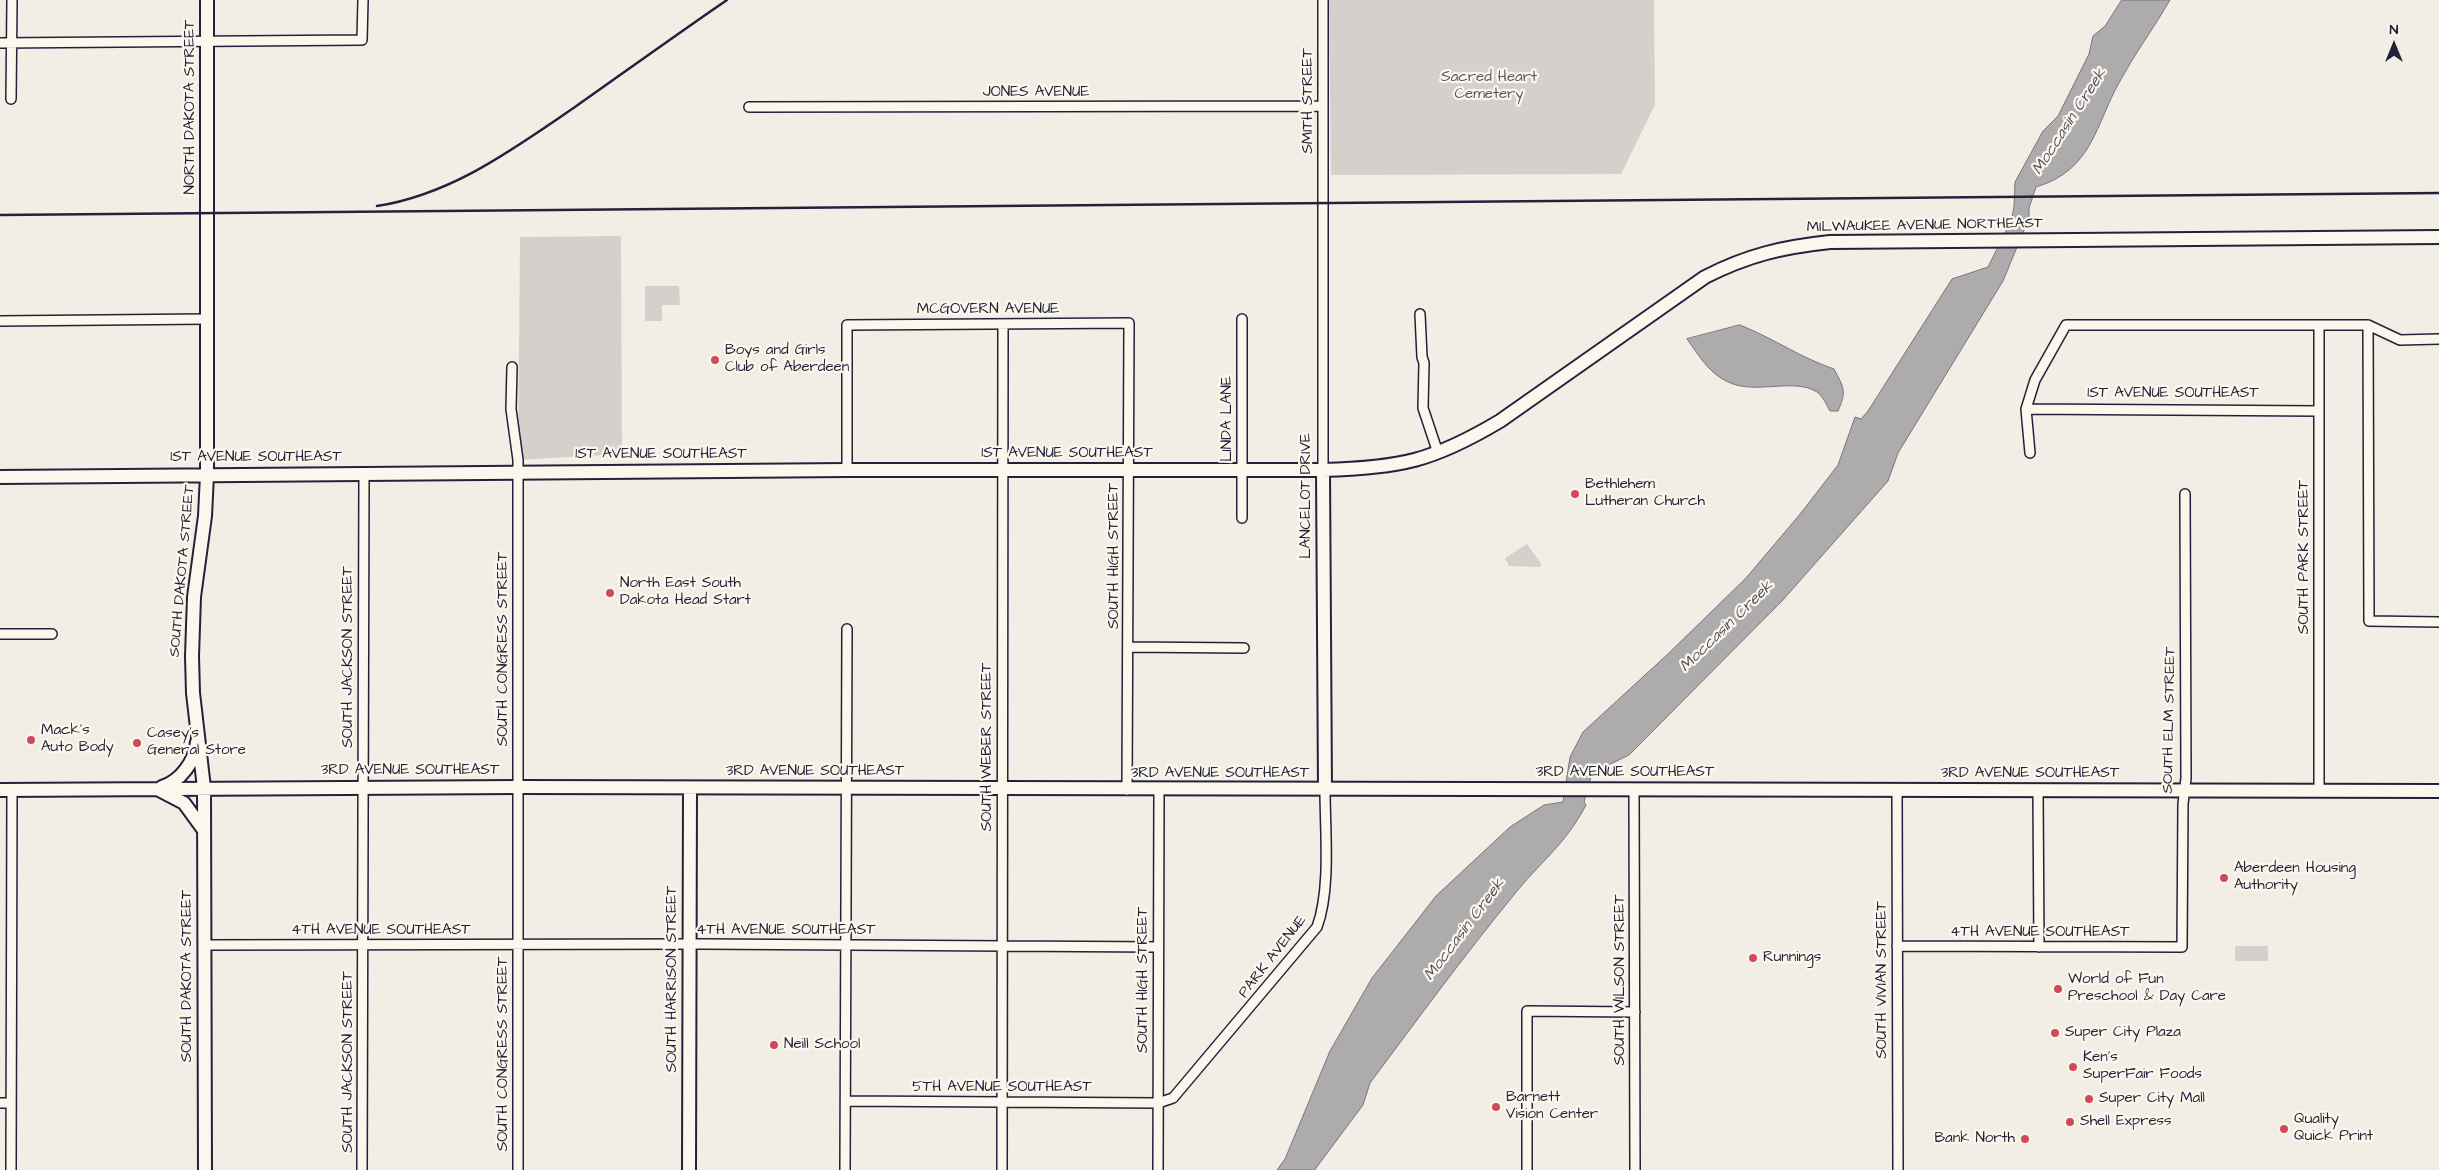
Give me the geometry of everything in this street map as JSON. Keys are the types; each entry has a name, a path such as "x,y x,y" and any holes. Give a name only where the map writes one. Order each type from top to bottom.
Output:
{"street":[{"path":"11,99 12,0"},
{"name":"NORTH DAKOTA STREET","path":"207,0 207,213"},
{"path":"0,43 362,40 363,0"},
{"name":"SMITH STREET","path":"1323,0 1323,201"},
{"name":"JONES AVENUE","path":"749,107 1323,106"},
{"name":"LANCELOT DRIVE","path":"1323,201 1325,790"},
{"name":"SOUTH DAKOTA STREET","path":"205,1170 204,788 193,693 192,634 205,516 207,475 207,213"},
{"name":"MILWAUKEE AVENUE NORTHEAST","path":"1323,470 1398,465 1438,454 1466,442 1500,421 1686,290 1738,261 1773,250 1830,242 2439,237"},
{"path":"1420,314 1422,357 1424,363 1423,408 1438,454"},
{"path":"0,321 207,319"},
{"name":"LINDA LANE","path":"1242,319 1242,518"},
{"name":"MCGOVERN AVENUE","path":"847,470 846,325 1129,323"},
{"name":"SOUTH HIGH STREET","path":"1127,790 1129,323"},
{"name":"SOUTH WEBER STREET","path":"1002,1170 1003,324"},
{"path":"2030,453 2026,409 2035,380 2066,325 2368,325 2400,340 2439,339"},
{"name":"SOUTH PARK STREET","path":"2318,325 2318,790"},
{"path":"2368,325 2369,621 2439,622"},
{"name":"SOUTH CONGRESS STREET","path":"512,368 511,409 518,472 518,1170"},
{"name":"1ST AVENUE SOUTHEAST","path":"2026,409 2319,411"},
{"name":"1ST AVENUE SOUTHEAST","path":"0,477 847,470 1323,470"},
{"name":"SOUTH JACKSON STREET","path":"362,1170 364,474"},
{"name":"SOUTH ELM STREET","path":"2182,947 2185,494"},
{"path":"845,1170 847,629"},
{"path":"0,634 52,634"},
{"path":"1128,647 1244,648"},
{"path":"155,788 167,785 181,775 191,762 197,747 198,734"},
{"name":"3RD AVENUE SOUTHEAST","path":"6,790 518,787 1127,790 2439,791"},
{"path":"155,788 166,792 184,803 204,830"},
{"name":"SOUTH HARRISON STREET","path":"689,1170 690,788"},
{"name":"SOUTH WILSON STREET","path":"1634,789 1635,1170"},
{"path":"6,790 11,1170"},
{"name":"SOUTH HIGH STREET","path":"1158,1170 1159,790"},
{"name":"PARK AVENUE","path":"1158,1103 1173,1098 1317,927 1322,913 1325,893 1325,790"},
{"name":"SOUTH VIVIAN STREET","path":"1897,790 1898,1170"},
{"path":"2038,791 2039,947"},
{"name":"4TH AVENUE SOUTHEAST","path":"204,946 689,944 1158,947"},
{"name":"4TH AVENUE SOUTHEAST","path":"1897,946 2182,947"},
{"path":"1527,1170 1527,1011 1635,1012"},
{"name":"5TH AVENUE SOUTHEAST","path":"846,1101 1158,1103"},
{"path":"0,1103 11,1102"}],"green space":[{"name":"Sacred Heart Cemetery","path":"1329,0 1654,0 1655,105 1621,174 1331,175"},
{"path":"621,236 622,454 518,460 520,237"},
{"path":"645,286 679,286 680,305 662,305 662,321 645,321"},
{"path":"1527,544 1542,565 1539,567 1509,566 1505,558"},
{"path":"2235,946 2268,946 2268,961 2235,961"}],"water":[{"name":"Moccasin Creek","path":"2122,0 2170,0 2126,71 2090,144 2081,158 2070,169 2055,179 2036,187 2029,208 2029,218 2003,281 1898,453 1888,481 1782,601 1629,755 1592,773 1584,802 1586,805 1570,831 1513,896 1423,1012 1370,1083 1363,1105 1315,1170 1277,1170 1285,1159 1330,1051 1372,978 1436,896 1510,827 1544,805 1563,802 1570,757 1583,732 1669,653 1746,578 1801,513 1838,465 1855,417 1861,419 1868,411 1952,279 1988,267 2011,221 2014,207 2015,182 2043,131 2058,116 2089,54 2093,36 2105,26"},
{"path":"1740,325 1834,369 1843,390 1843,399 1838,411 1830,411 1823,398 1817,392 1807,388 1797,386 1749,387 1726,381 1709,368 1687,339"}],"railway":[{"path":"377,206 405,200 431,191 457,180 505,154 727,0"},
{"path":"0,215 2439,193"}],"place":[{"name":"Boys and Girls Club of Aberdeen","path":"715,360"},
{"name":"Bethlehem Lutheran Church","path":"1575,494"},
{"name":"North East South Dakota Head Start","path":"610,593"},
{"name":"Mack's Auto Body","path":"31,740"},
{"name":"Casey's General Store","path":"137,743"},
{"name":"Aberdeen Housing Authority","path":"2224,878"},
{"name":"Runnings","path":"1753,958"},
{"name":"World of Fun Preschool & Day Care","path":"2058,989"},
{"name":"Super City Plaza","path":"2055,1033"},
{"name":"Neill School","path":"774,1045"},
{"name":"Ken's SuperFair Foods","path":"2073,1067"},
{"name":"Super City Mall","path":"2089,1099"},
{"name":"Barnett Vision Center","path":"1496,1107"},
{"name":"Shell Express","path":"2070,1122"},
{"name":"Quality Quick Print","path":"2284,1129"},
{"name":"Bank North","path":"2025,1139"}]}
